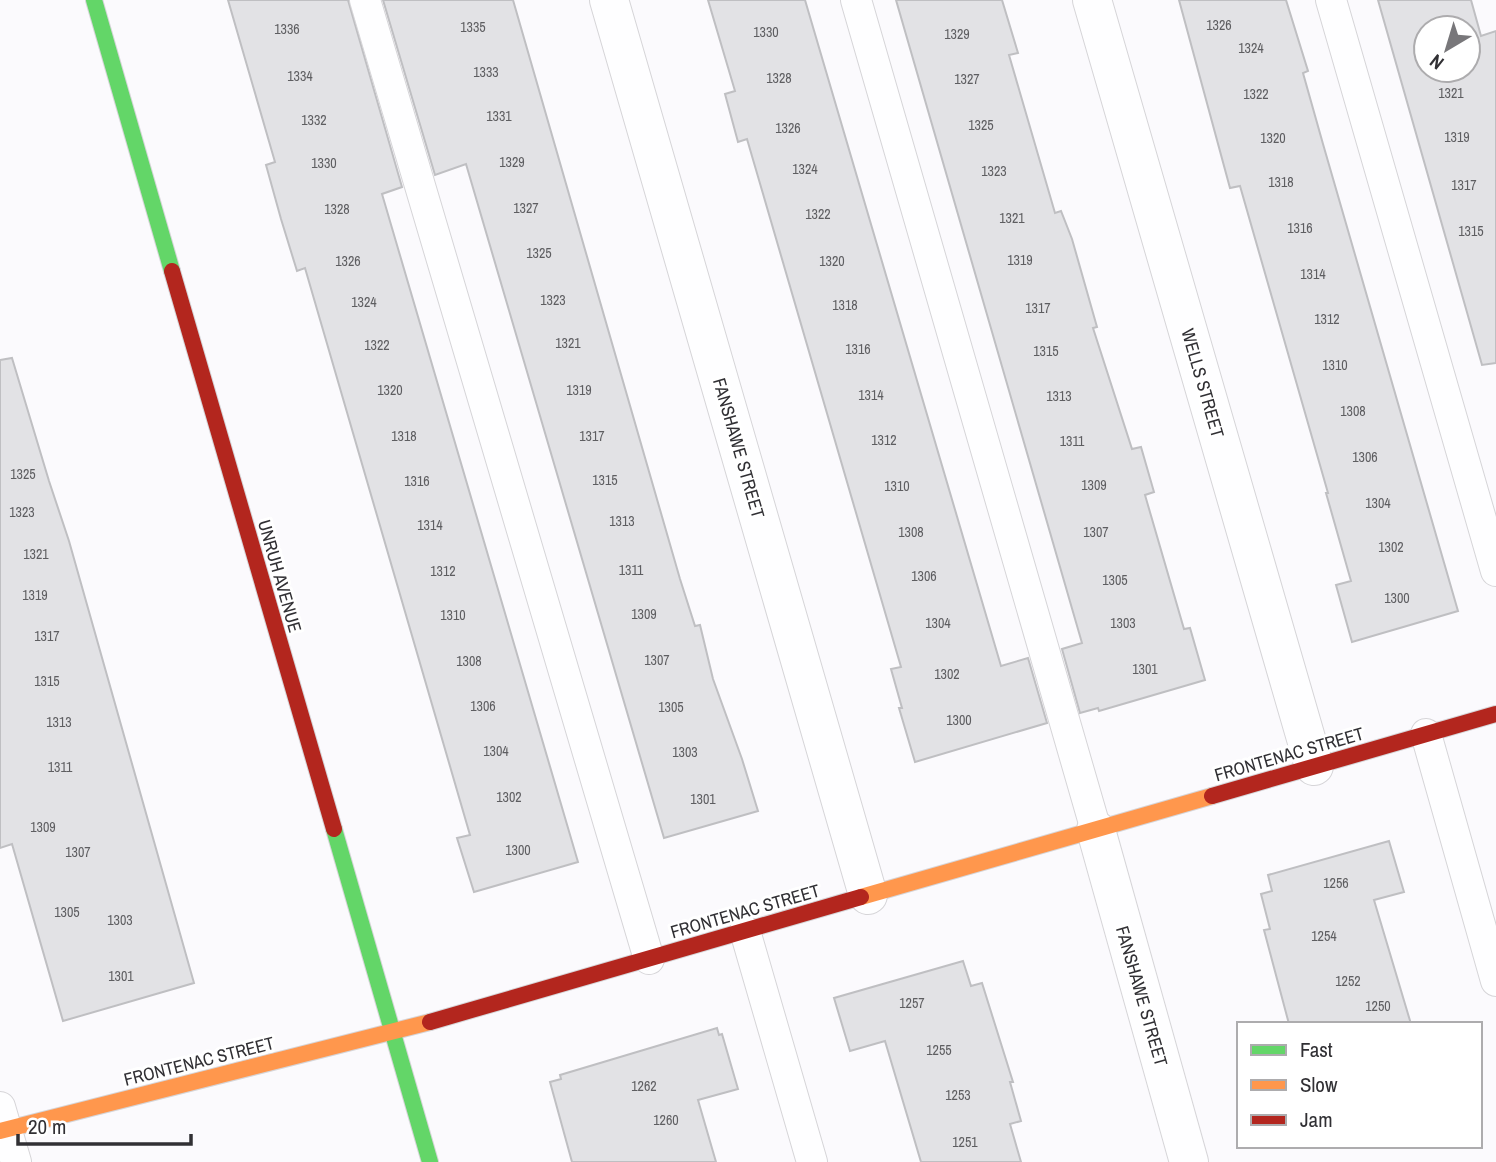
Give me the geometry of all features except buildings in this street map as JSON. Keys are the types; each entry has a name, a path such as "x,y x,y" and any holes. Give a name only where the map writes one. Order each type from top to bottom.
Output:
{"street":[{"name":"UNRUH AVENUE","path":"94,0 430,1162"},
{"name":"FANSHAWE STREET","path":"609,0 868,895"},
{"name":"WELLS STREET","path":"1092,0 1314,766"},
{"name":"FRONTENAC STREET","path":"2,1122 392,1033 1496,715"},
{"name":"FANSHAWE STREET","path":"1096,830 1189,1162"}],"lane":[{"path":"365,0 649,959"},
{"path":"856,0 1096,830"},
{"path":"1331,0 1496,571"},
{"path":"1426,734 1496,981"},
{"path":"745,931 812,1162"},
{"path":"2,1122 16,1162"}],"traffic: fast":[{"path":"94,0 172,271"},
{"path":"334,829 430,1162"}],"traffic: slow":[{"path":"861,897 1212,796"},
{"path":"0,1131 430,1022"}],"traffic: jam":[{"path":"172,271 334,829"},
{"path":"1212,796 1496,714"},
{"path":"430,1022 861,897"}]}
